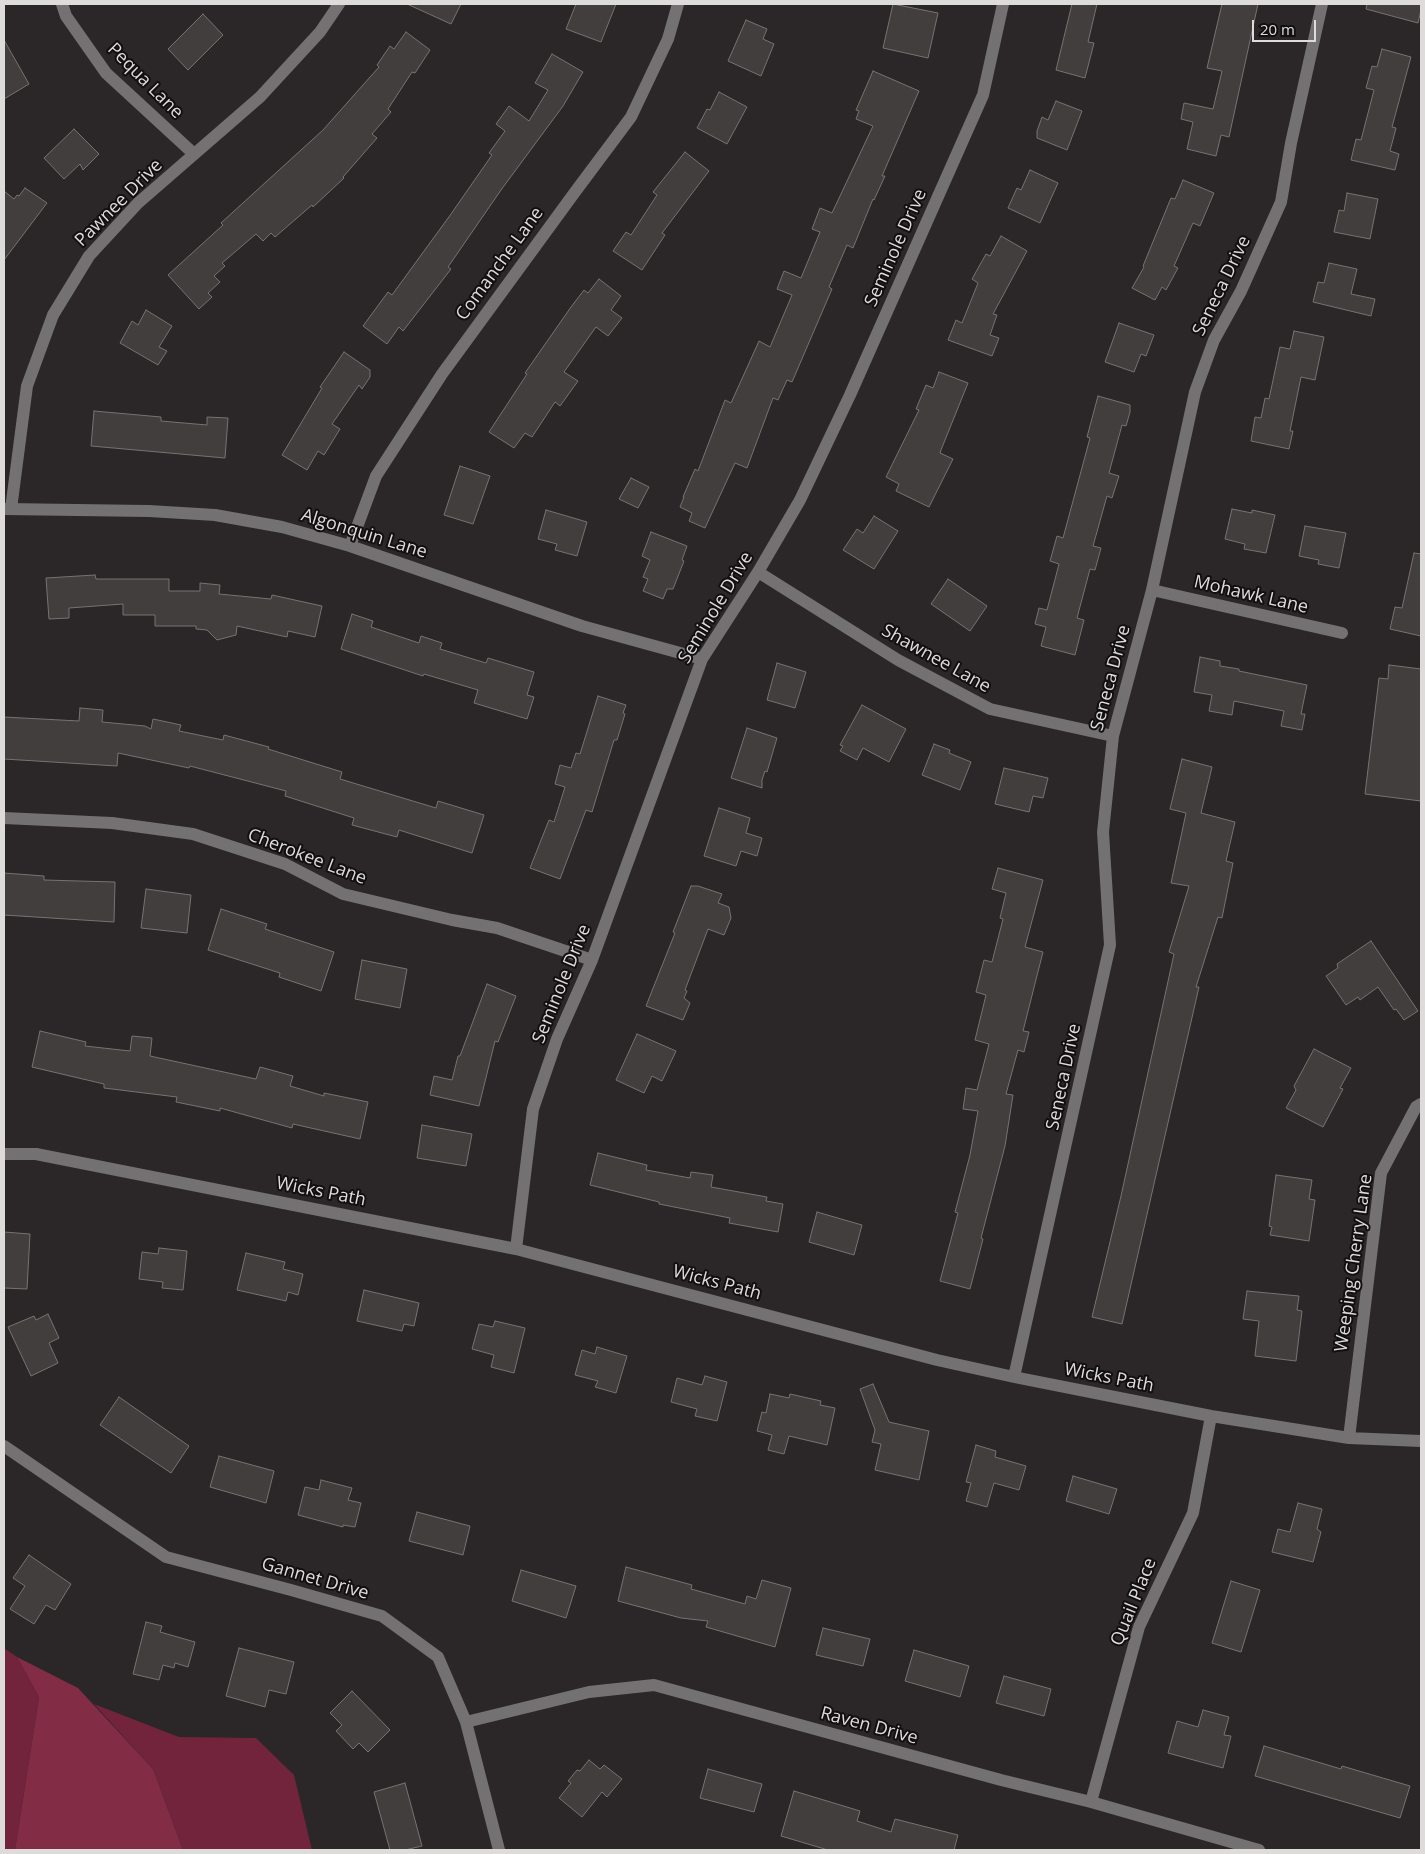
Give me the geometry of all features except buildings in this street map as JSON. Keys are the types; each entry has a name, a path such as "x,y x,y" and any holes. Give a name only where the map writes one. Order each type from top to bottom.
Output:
{"street":[{"name":"Pequa Lane","path":"62,4 66,16 106,73 194,154"},
{"name":"Pawnee Drive","path":"7,509 28,386 53,315 88,256 138,203 260,97 320,32 339,4"},
{"name":"Comanche Lane","path":"350,546 376,476 442,374 631,117 668,39 678,4"},
{"name":"Seminole Drive","path":"516,1249 533,1110 558,1040 592,960 702,659 758,572 800,500 850,395 983,95 1003,4"},
{"name":"Seneca Drive","path":"1014,1378 1110,945 1103,832 1113,736 1152,590 1195,392 1214,340 1241,291 1281,202 1291,143 1322,4"},
{"name":"Algonquin Lane","path":"7,509 149,511 215,516 282,527 350,546 582,626 702,659"},
{"name":"Shawnee Lane","path":"758,572 898,660 990,709 1113,736"},
{"name":"Mohawk Lane","path":"1152,590 1342,633"},
{"name":"Cherokee Lane","path":"4,818 112,822 193,834 285,864 343,894 452,920 497,928 592,960"},
{"name":"Weeping Cherry Lane","path":"1349,1438 1381,1173 1416,1107 1421,1104"},
{"name":"Wicks Path","path":"4,1154 36,1154 516,1249 936,1360 1014,1378 1211,1416 1349,1438 1421,1442"},
{"name":"Quail Place","path":"1091,1802 1139,1628 1193,1513 1211,1416"},
{"name":"Gannet Drive","path":"4,1446 166,1557 382,1616 438,1658 466,1722 499,1850"},
{"name":"Raven Drive","path":"466,1722 590,1692 654,1685 1001,1780 1091,1802 1259,1850"}],"shaded area":[{"path":"4,1648 17,1657 39,1697 15,1850 4,1850"},
{"path":"17,1657 78,1688 153,1769 183,1850 15,1850 39,1697"},
{"path":"94,1704 179,1737 256,1738 294,1775 312,1850 183,1850 153,1769"}]}
